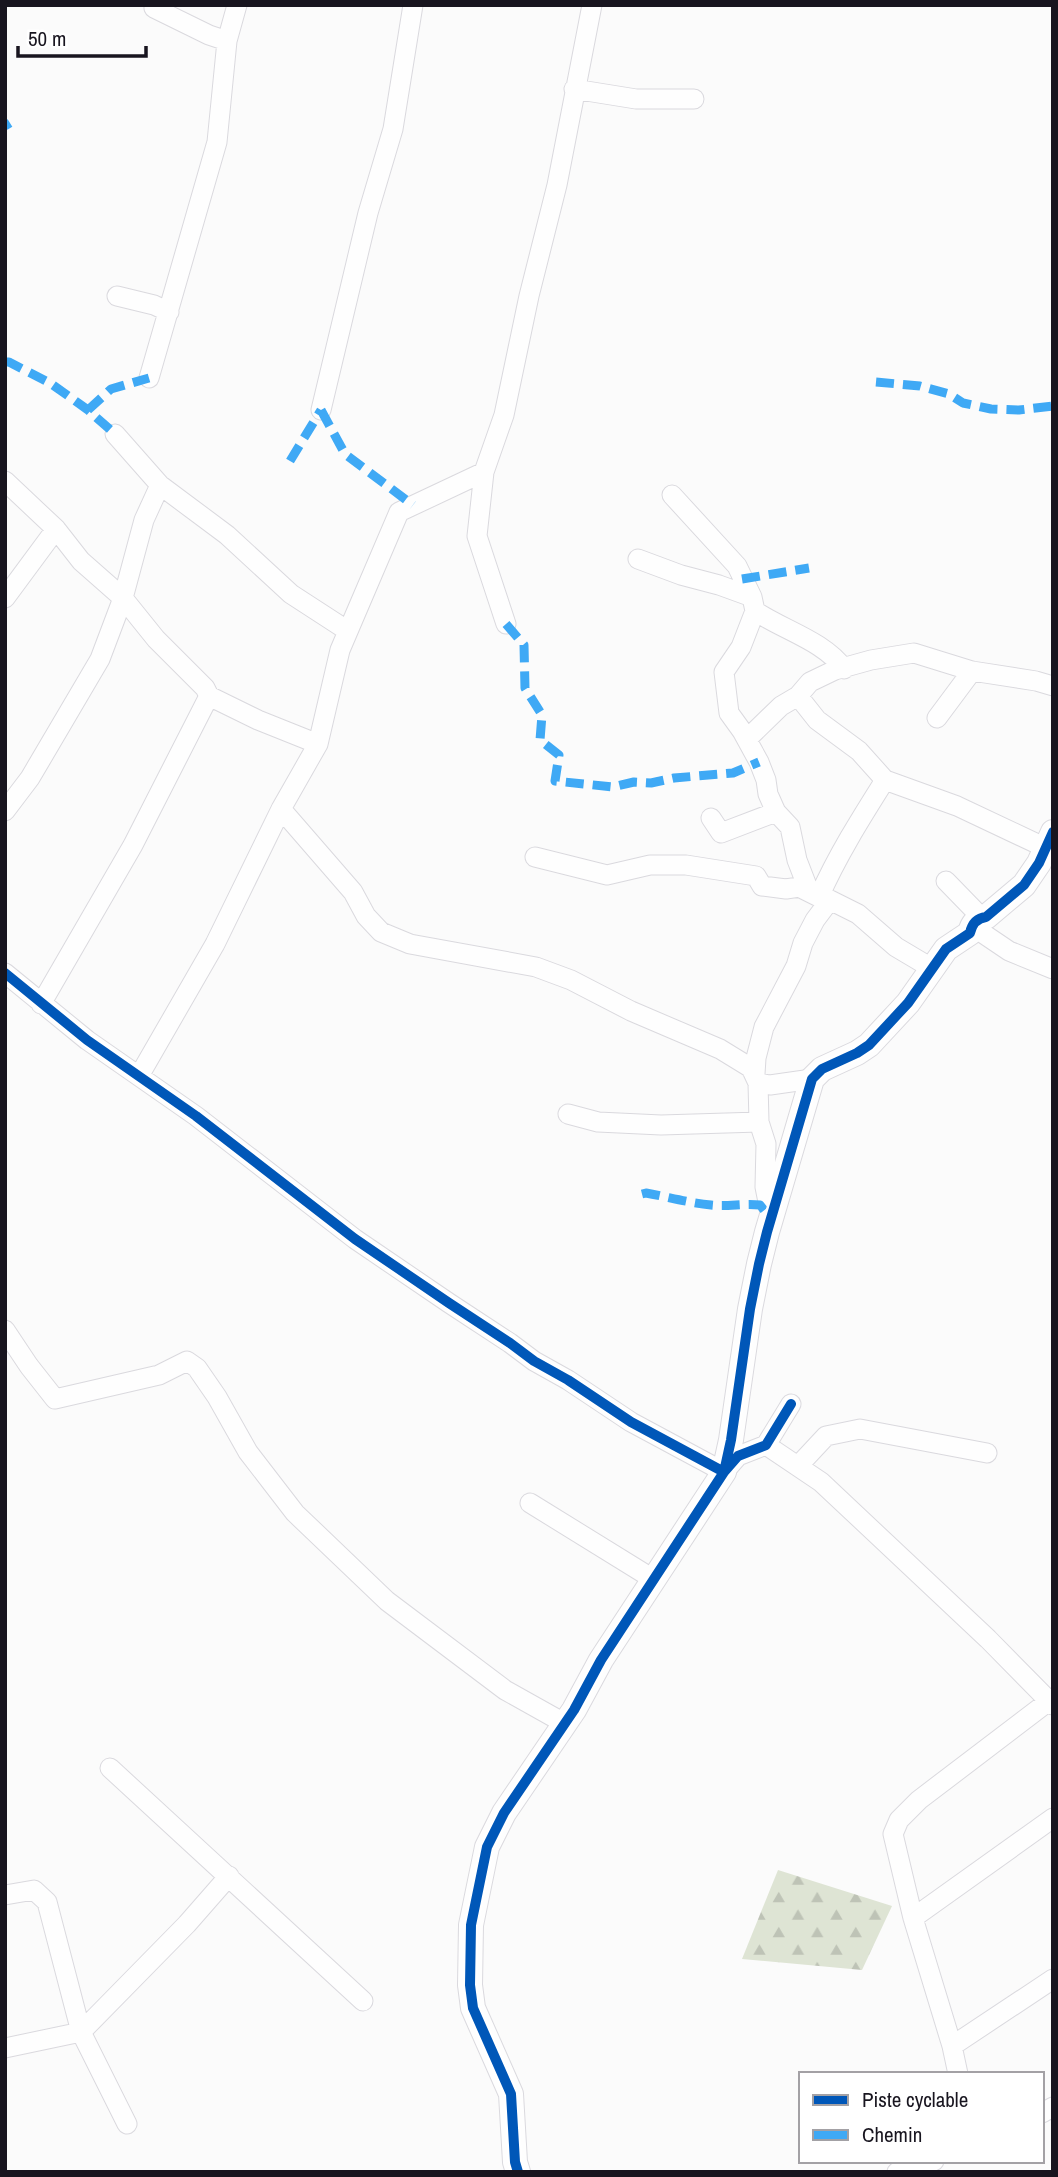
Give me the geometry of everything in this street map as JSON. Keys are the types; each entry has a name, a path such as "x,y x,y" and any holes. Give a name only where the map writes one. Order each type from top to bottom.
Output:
{"street":[{"path":"149,378 217,142 227,41 237,5"},
{"path":"321,410 369,213 393,130 414,5"},
{"path":"506,624 477,536 484,472 503,415 528,296 557,185 592,5"},
{"path":"154,8 227,41"},
{"path":"574,89 636,99 694,99"},
{"path":"117,296 154,305 169,312"},
{"path":"115,434 160,485 227,535 291,593 348,631"},
{"path":"139,1076 215,944 281,809 318,744 340,650 399,512 484,472"},
{"path":"5,481 56,529 81,561 123,598 156,639 205,688 209,696 258,720 318,744"},
{"path":"5,811 30,778 100,659 123,598 144,520 160,485"},
{"path":"672,495 737,566 754,604 741,647 724,673 729,713 759,762 776,812 790,827 797,860 819,896"},
{"path":"5,598 56,529"},
{"path":"638,559 681,575 719,584 754,604 771,622 835,657 844,669"},
{"path":"747,739 780,706 798,696 810,681 835,670 871,660 914,653 972,671 1053,686"},
{"path":"937,718 972,671"},
{"path":"41,1004 134,845 209,696"},
{"path":"724,1472 750,1309 767,1232 812,1079 822,1069 869,1045 908,1003 946,949 970,933 976,922 986,917 1024,885 1040,863 1050,840 885,779 859,751 817,720 798,696"},
{"path":"771,1219 765,1187 766,1144 759,1122 756,1058 764,1027 796,966 803,943 815,920 819,896 835,860 852,837 862,815 885,779"},
{"path":"281,809 353,892 366,916 381,932 410,944 536,967 571,979 631,1012 720,1049 751,1068 757,1078 770,1085 812,1079"},
{"path":"711,818 721,833 776,812"},
{"path":"534,857 607,875 650,865 686,866 756,876 762,886 799,887 858,914 896,947 933,969"},
{"path":"946,881 976,922 1009,951 1053,969"},
{"path":"5,973 87,1040 196,1116 355,1239 534,1361 631,1422 724,1472"},
{"path":"568,1114 598,1122 661,1125 759,1122"},
{"path":"5,1330 55,1399 159,1375 187,1361 197,1368 217,1396 248,1452 304,1522 387,1601 505,1690 564,1723"},
{"path":"518,2172 511,2094 473,2008 470,1985 471,1925 487,1847 504,1813 574,1710 601,1660 724,1472 737,1456 766,1445 791,1404"},
{"path":"798,1466 826,1436 860,1429 987,1453"},
{"path":"766,1445 830,1491 988,1639 1051,1703 919,1800 899,1820 893,1834 913,1918 958,2072"},
{"path":"530,1503 653,1578"},
{"path":"110,1768 363,2001"},
{"path":"913,1918 1053,1818"},
{"path":"5,2048 81,2032 187,1924 229,1876"},
{"path":"5,1895 34,1890 47,1902 81,2032 127,2123"},
{"path":"952,2046 1053,1979"},
{"path":"897,2172 927,2163"}],"green space":[{"path":"778,1870 892,1906 862,1970 742,1959"}],"marked path":[{"path":"5,126 10,123"},
{"path":"5,362 50,383 88,410 115,434"},
{"path":"88,410 111,389 149,378"},
{"path":"876,382 920,386 949,394 963,403 991,409 1019,410 1053,406"},
{"path":"321,410 345,454 413,505"},
{"path":"290,461 321,410"},
{"path":"742,579 809,568"},
{"path":"506,624 524,645 525,688 542,715 540,740 559,755 555,781 613,787 634,782 651,783 674,778 733,773 759,762"},
{"path":"642,1194 711,1205 760,1205 771,1219"}],"cycle path":[{"path":"518,2172 511,2094 473,2008 470,1985 471,1925 487,1847 504,1813 574,1710 601,1660 724,1472 759,1264 812,1079 822,1069 869,1045 908,1003 946,949 970,933 975,922 986,917 1024,885 1039,863 1053,832"},
{"path":"5,973 87,1040 196,1116 355,1239 534,1361 631,1422 724,1472 738,1456 766,1445 791,1404"}]}
